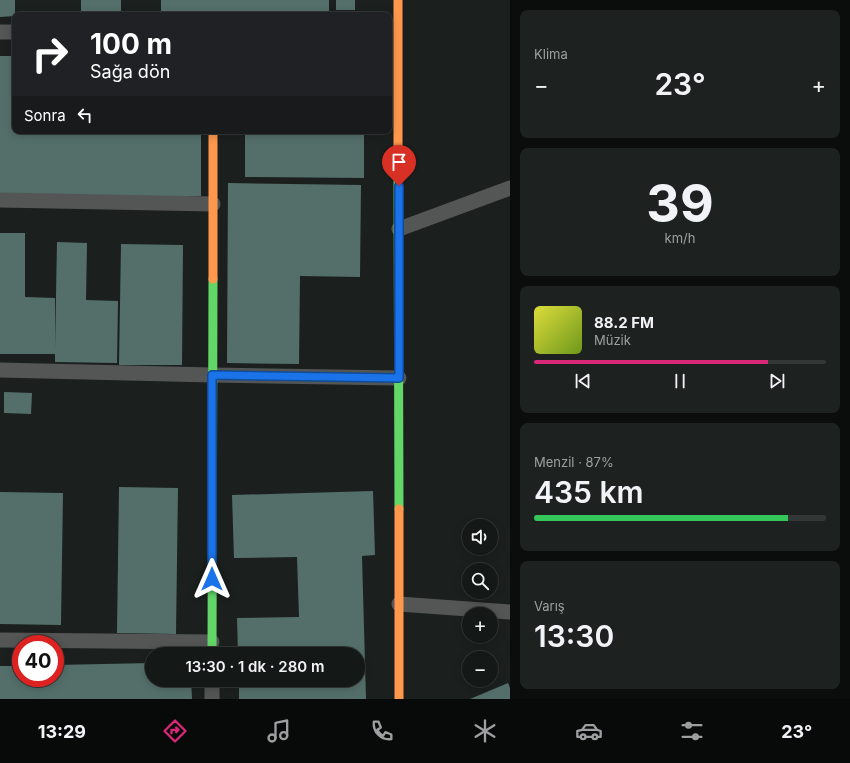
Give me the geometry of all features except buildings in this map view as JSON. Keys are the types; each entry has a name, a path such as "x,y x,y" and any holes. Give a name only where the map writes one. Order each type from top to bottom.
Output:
{"street":[{"path":"398,0 394,25 399,229 399,699"},
{"path":"0,32 12,32"},
{"path":"212,647 213,134"},
{"path":"399,229 510,188"},
{"path":"0,200 213,204"},
{"path":"0,370 399,378"},
{"path":"398,604 510,612"},
{"path":"0,640 186,647"},
{"path":"212,687 212,699"}],"traffic: fast":[{"path":"398,174 399,509"},
{"path":"212,647 213,279"}],"traffic: slow":[{"path":"398,0 398,174"},
{"path":"213,134 213,279"},
{"path":"399,509 399,699"}],"route":[{"path":"212,579 212,375 399,378 399,186"}]}
